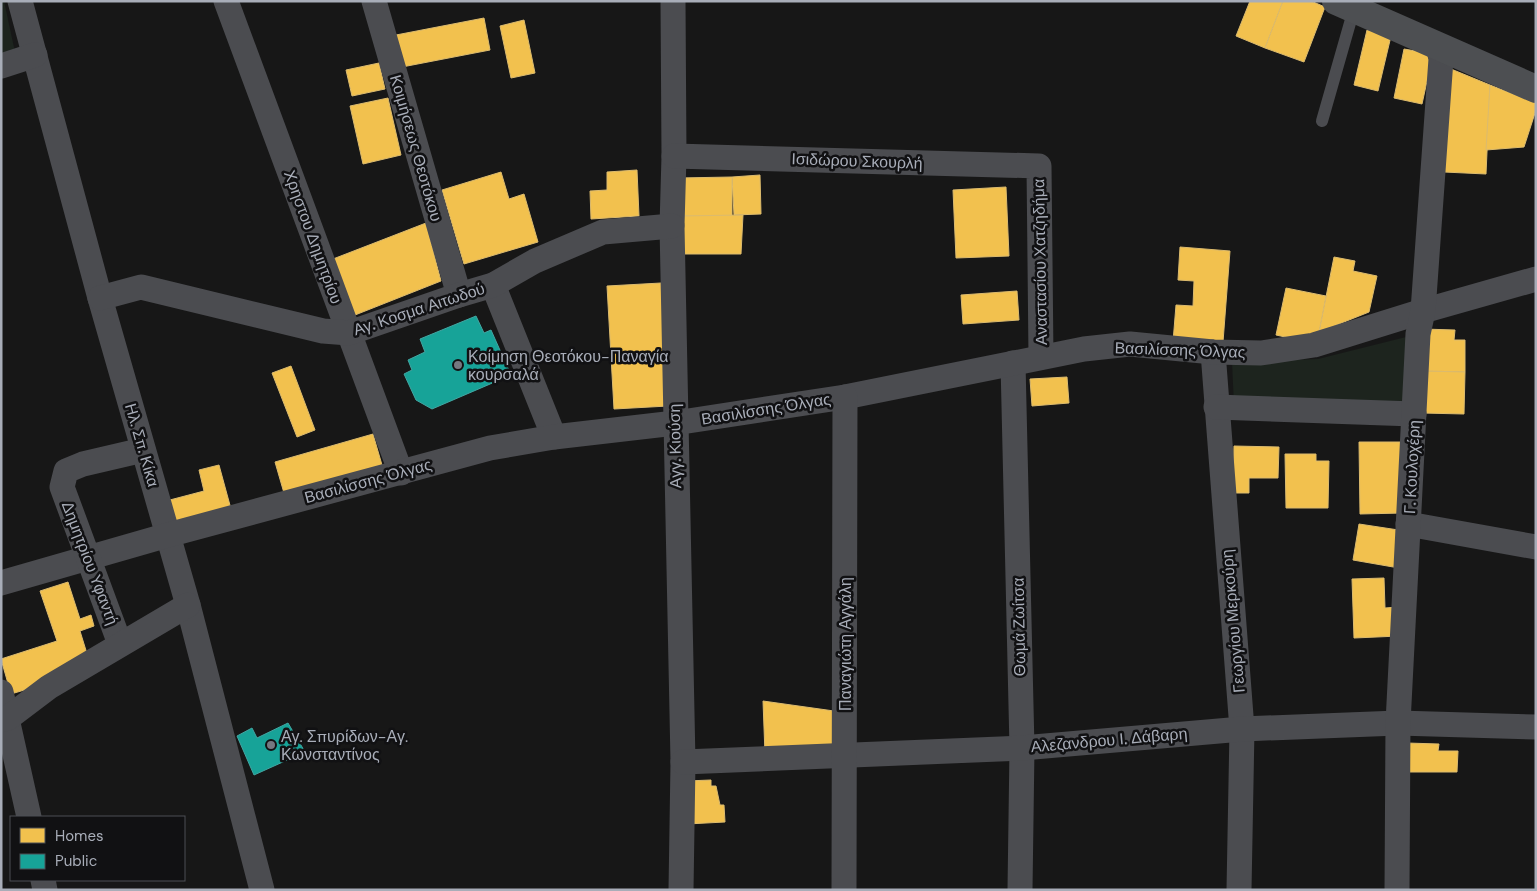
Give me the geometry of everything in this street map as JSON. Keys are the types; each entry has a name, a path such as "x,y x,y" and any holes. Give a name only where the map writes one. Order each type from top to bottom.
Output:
{"main road":[{"path":"1345,5 1536,89"}],"street":[{"name":"Ηλ. Σπ. Κίκα","path":"20,1 100,298 188,605 262,890"},
{"name":"Χρηστου Δημητρίου","path":"226,1 400,473"},
{"name":"Κοιμήσεως Θεοτόκου","path":"374,1 459,295"},
{"name":"Αγγ. Κιούση","path":"673,1 674,156 672,226 683,762 681,890"},
{"name":"Γ. Κουλοχέρη","path":"1397,890 1398,723 1418,334 1423,310 1442,59 1438,46"},
{"path":"1,66 35,54"},
{"name":"Ισιδώρου Σκουρλή","path":"674,156 1039,166"},
{"name":"Αναστασίου Χατζηδήμα","path":"1039,166 1041,357"},
{"name":"Αγ. Κοσμα Αιτωδού","path":"100,298 141,287 323,331 349,333 493,285 535,261 602,232 672,226"},
{"name":"Βασιλίσσης Όλγας","path":"1,583 168,535 490,448 675,423 845,397 1041,357 1130,344 1213,352 1261,353 1314,345 1423,310 1536,279"},
{"path":"493,285 554,438"},
{"name":"Γεωργίου Μερκούρη","path":"1213,352 1242,729 1240,890"},
{"name":"Θωμά Ζωίτσα","path":"1013,363 1022,748 1020,890"},
{"name":"Παναγιώτη Αγγάλη","path":"844,890 845,397"},
{"path":"1216,407 1414,414"},
{"name":"Δημητρίου Υφαντή","path":"120,644 62,487 66,471 83,464 143,450"},
{"path":"1408,524 1536,547"},
{"path":"4,719 49,687 188,605"},
{"path":"1,692 4,719 29,816"},
{"name":"Αλεζανδρου Ι. Δάβαρη","path":"683,762 1022,748 1242,729 1398,723 1536,727"}],"lane":[{"path":"1322,121 1345,5"}],"shaded area":[{"path":"1,1 4,1 15,52 1,55"},
{"path":"1418,334 1414,414 1234,406 1232,362 1318,359"}],"building: Homes":[{"path":"1250,1 1283,1 1265,48 1236,36"},
{"path":"1283,1 1311,1 1325,7 1304,62 1265,48"},
{"path":"484,18 490,50 402,67 396,35"},
{"path":"524,20 535,73 511,78 500,26"},
{"path":"1367,30 1391,36 1378,91 1354,85"},
{"path":"1404,49 1433,54 1422,104 1394,98"},
{"path":"379,63 385,89 352,96 346,70"},
{"path":"1451,69 1490,85 1486,174 1444,172"},
{"path":"1490,85 1536,103 1536,110 1524,147 1486,150"},
{"path":"388,98 401,155 363,164 350,106"},
{"path":"637,170 639,216 591,219 590,191 607,190 607,172"},
{"path":"501,172 509,199 524,194 538,242 464,264 442,190"},
{"path":"760,175 761,214 734,215 732,177"},
{"path":"732,177 732,217 679,216 678,178"},
{"path":"1006,187 1009,256 956,258 953,190"},
{"path":"743,215 741,254 678,254 679,216"},
{"path":"426,223 441,281 355,315 333,259"},
{"path":"1180,247 1230,251 1223,342 1173,342 1176,305 1193,306 1194,281 1178,280"},
{"path":"1334,257 1355,261 1353,271 1377,276 1369,312 1319,332"},
{"path":"661,283 668,406 614,409 607,286"},
{"path":"1286,288 1326,296 1319,332 1299,340 1276,335"},
{"path":"1017,291 1019,320 963,324 961,295"},
{"path":"1423,329 1455,330 1454,340 1465,340 1465,372 1423,371"},
{"path":"291,366 315,430 297,437 272,373"},
{"path":"1423,371 1465,372 1464,414 1422,413"},
{"path":"1067,377 1069,403 1032,406 1030,379"},
{"path":"373,434 382,465 284,493 275,462"},
{"path":"1359,442 1402,442 1403,513 1360,514"},
{"path":"1234,446 1279,447 1278,478 1249,478 1249,493 1233,493"},
{"path":"1285,454 1316,454 1316,461 1329,461 1328,508 1286,508"},
{"path":"219,465 231,509 172,525 166,501 204,491 199,470"},
{"path":"1359,524 1405,531 1399,568 1353,560"},
{"path":"1384,578 1385,608 1398,607 1399,636 1354,638 1352,579"},
{"path":"68,582 80,619 91,615 94,626 80,631 88,657 31,688 11,694 1,659 57,641 40,591"},
{"path":"763,701 834,711 835,749 765,754"},
{"path":"1407,743 1439,744 1438,751 1458,751 1457,772 1406,772"},
{"path":"711,780 711,786 716,786 720,805 724,805 725,822 687,824 686,781"}],"building: Public":[{"name":"Κοίμηση Θεοτόκου-Παναγία κουρσαλά","path":"476,316 484,333 491,330 511,375 432,409 416,400 404,374 412,370 408,360 425,352 420,339"},
{"name":"Αγ. Σπυρίδων-Αγ. Κωνσταντίνος","path":"288,723 305,752 254,775 237,736 252,728 257,738"}],"place":[{"name":"Κοίμηση Θεοτόκου-Παναγία κουρσαλά","path":"458,365"},
{"name":"Αγ. Σπυρίδων-Αγ. Κωνσταντίνος","path":"271,745"}]}
